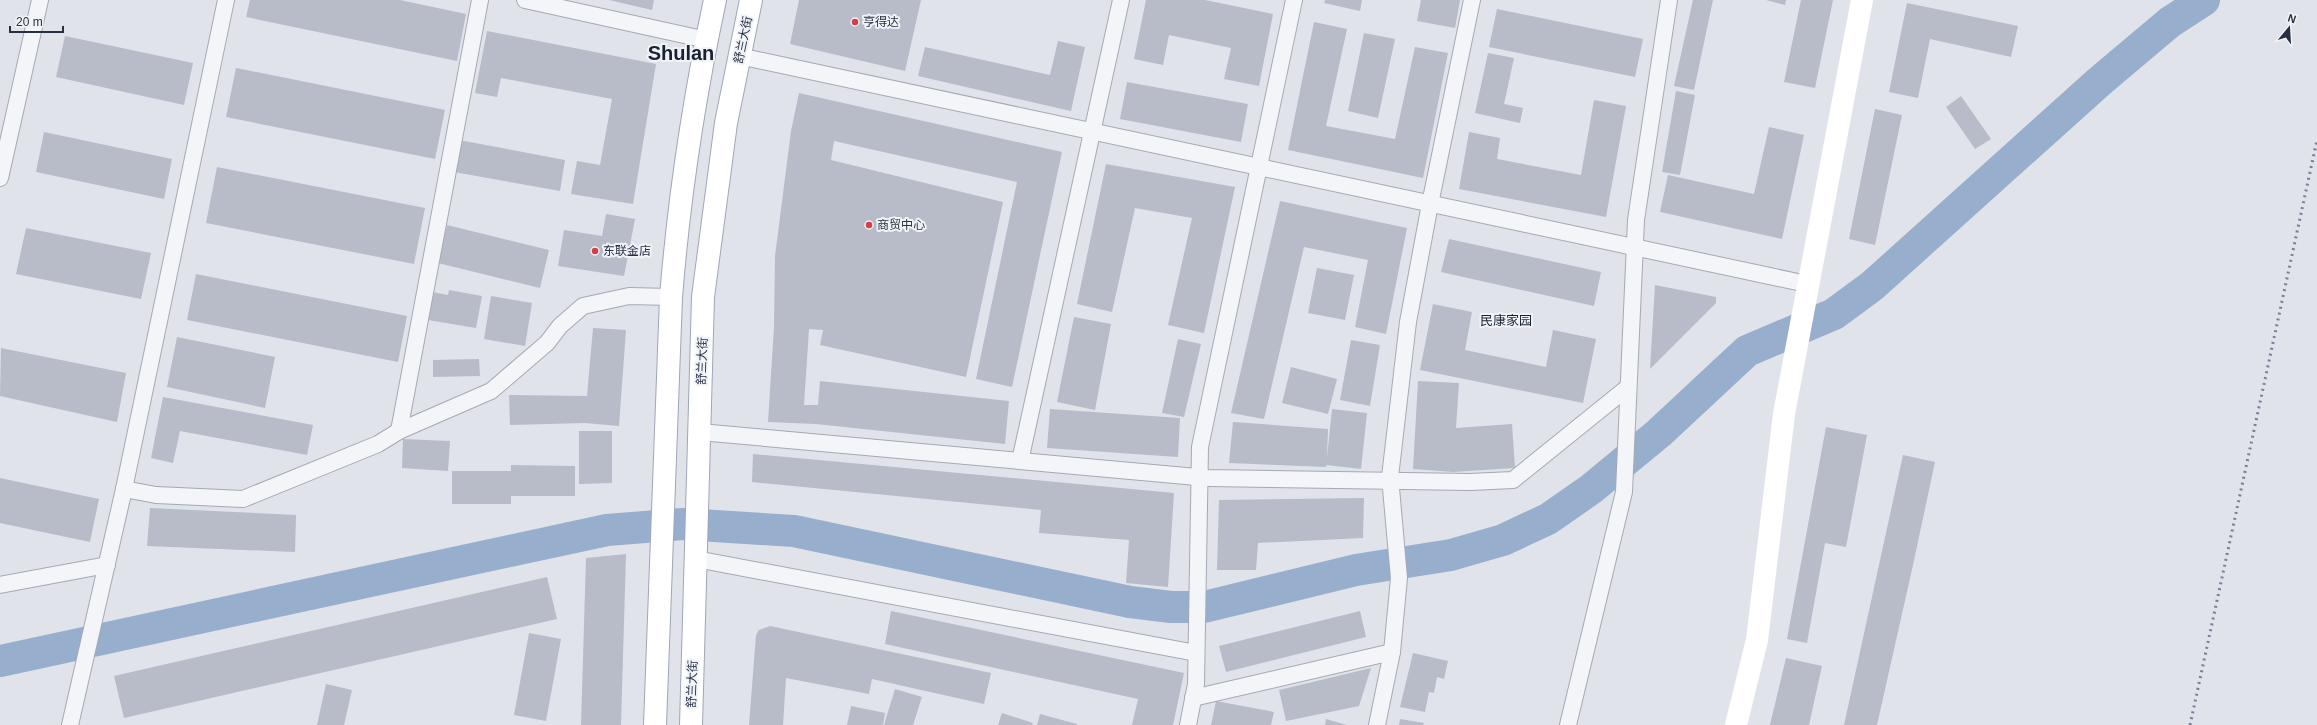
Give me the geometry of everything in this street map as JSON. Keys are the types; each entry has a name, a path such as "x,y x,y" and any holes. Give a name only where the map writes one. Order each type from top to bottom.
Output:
{"main road":[{"path":"655,725 671,297 692,126 707,40 716,0"},
{"name":"舒兰大街","path":"691,725 703,297 726,123 751,0"},
{"path":"1736,725 1757,640 1784,414 1807,284 1862,0"}],"street":[{"path":"0,178 40,0"},
{"path":"70,725 124,490 226,0"},
{"path":"400,431 480,0"},
{"path":"525,0 707,40"},
{"path":"1020,461 1121,0"},
{"path":"1188,725 1196,684 1200,447 1294,0"},
{"path":"1377,725 1392,652 1399,578 1390,480 1408,322 1430,204 1472,0"},
{"path":"1568,725 1624,492 1627,391 1636,220 1669,0"},
{"path":"739,56 1807,284"},
{"path":"124,490 156,495 243,499 378,444 400,431 491,390 547,343 560,326 583,306 629,296 671,297"},
{"path":"700,432 1199,477 1470,482 1513,480 1627,391"},
{"path":"696,558 1196,650"},
{"path":"0,585 105,572"},
{"path":"1193,698 1392,652"}],"building":[{"path":"250,0 400,0 466,14 457,61 246,17"},
{"path":"609,0 654,0 652,10"},
{"name":"亨得达","path":"799,0 921,0 905,71 790,44"},
{"path":"1146,0 1205,0 1273,14 1259,86 1224,79 1231,48 1169,35 1163,65 1134,59"},
{"path":"1325,0 1362,0 1360,11 1324,3"},
{"path":"1421,0 1460,0 1455,28 1417,21"},
{"path":"1693,0 1713,0 1694,90 1674,86"},
{"path":"1766,0 1786,0 1785,5"},
{"path":"1801,0 1833,0 1815,88 1784,82"},
{"path":"1907,3 2018,26 2011,57 1930,39 1918,98 1889,92"},
{"path":"1497,9 1643,39 1635,77 1489,47"},
{"path":"1314,22 1347,29 1326,126 1395,139 1415,47 1448,53 1423,178 1288,150"},
{"path":"487,31 656,64 633,204 571,194 577,161 600,165 612,99 501,78 497,97 475,93"},
{"path":"1364,33 1395,39 1378,118 1348,111"},
{"path":"65,36 193,63 184,105 56,77"},
{"path":"1058,41 1085,47 1071,111 918,76 925,47 1050,75"},
{"path":"1488,53 1514,58 1504,104 1523,108 1520,123 1475,113"},
{"path":"236,68 445,110 435,159 226,117"},
{"path":"1127,82 1248,104 1241,142 1120,119"},
{"path":"1676,91 1695,95 1680,175 1662,172"},
{"path":"799,93 1062,152 1012,387 976,379 1017,182 834,141 831,160 1003,202 966,377 820,345 823,330 809,329 804,405 818,405 820,381 1009,401 1005,444 816,424 768,422 774,327 775,256 791,131"},
{"path":"1961,96 1991,139 1975,149 1946,107"},
{"path":"1594,100 1626,106 1606,217 1459,189 1469,132 1500,138 1497,159 1581,175"},
{"path":"1875,109 1902,115 1875,245 1849,239"},
{"path":"1769,127 1804,135 1782,239 1660,212 1668,175 1754,194"},
{"path":"44,132 172,159 164,199 36,172"},
{"path":"459,140 565,160 560,191 454,172"},
{"path":"1106,164 1235,187 1204,333 1168,325 1192,218 1135,208 1112,312 1077,304"},
{"path":"217,167 425,208 414,264 206,223"},
{"path":"1280,201 1407,228 1386,334 1355,327 1368,260 1304,247 1264,419 1231,413"},
{"name":"东联金店","path":"606,214 635,219 624,276 558,266 564,230 602,236"},
{"path":"447,225 549,250 540,288 438,263"},
{"path":"26,228 151,253 141,299 16,274"},
{"path":"1449,239 1601,272 1594,306 1441,272"},
{"path":"1317,268 1354,275 1345,320 1308,313"},
{"path":"196,274 407,316 398,362 187,320"},
{"path":"1655,285 1716,297 1716,303 1650,369"},
{"path":"449,290 482,296 476,328 428,320 432,292 448,295"},
{"path":"491,296 532,303 525,346 484,339"},
{"path":"1433,304 1472,312 1465,350 1546,367 1553,330 1596,339 1583,403 1420,370"},
{"path":"1074,317 1111,324 1095,410 1057,402"},
{"path":"593,328 626,330 619,426 585,423 510,425 509,395 587,396"},
{"path":"177,337 275,357 265,408 167,387"},
{"path":"1178,339 1201,344 1184,417 1162,413"},
{"path":"1351,340 1380,345 1370,406 1340,400"},
{"path":"1,348 126,373 117,422 0,396"},
{"path":"479,359 480,376 433,377 433,360"},
{"path":"1291,367 1337,379 1328,414 1282,403"},
{"path":"1418,381 1459,383 1456,428 1512,424 1515,468 1453,472 1413,469"},
{"path":"163,397 313,425 307,455 180,431 173,463 151,458"},
{"path":"1050,409 1180,418 1178,457 1047,448"},
{"path":"1332,409 1367,413 1361,469 1326,465 1326,467 1229,463 1233,422 1328,429 1327,458"},
{"path":"1826,427 1867,435 1846,547 1825,543 1807,643 1787,639"},
{"path":"579,431 612,431 612,483 579,484"},
{"path":"403,439 450,441 448,471 402,468"},
{"path":"753,454 1174,493 1168,587 1126,583 1129,540 1039,533 1041,510 752,482"},
{"path":"1903,455 1935,462 1913,565 1877,725 1844,725"},
{"path":"511,465 575,466 575,496 511,496 511,504 452,504 452,471 511,471"},
{"path":"0,478 99,499 90,542 0,523"},
{"path":"1364,498 1363,538 1258,543 1256,570 1217,570 1219,500"},
{"path":"150,508 296,515 295,552 147,546"},
{"path":"626,554 621,725 581,725 586,558"},
{"path":"547,577 557,619 124,718 114,676"},
{"path":"891,611 1184,673 1173,725 1132,725 1138,699 885,644"},
{"path":"1360,611 1366,637 1226,672 1219,646"},
{"path":"770,626 991,673 984,704 872,679 869,694 786,678 783,725 749,725 756,635 759,630"},
{"path":"529,633 561,639 546,721 514,715"},
{"path":"1413,653 1448,661 1444,679 1437,677 1434,693 1429,692 1425,712 1400,707"},
{"path":"1786,658 1822,666 1809,725 1770,725"},
{"path":"1371,668 1359,706 1286,721 1279,690"},
{"path":"326,684 352,690 344,725 317,725"},
{"path":"895,689 922,697 913,725 884,725"},
{"path":"1216,701 1274,712 1271,725 1211,725"},
{"path":"851,706 885,713 883,725 847,725"},
{"path":"1002,713 1033,723 1032,725 998,725"},
{"path":"1040,714 1077,724 1077,725 1037,725"},
{"path":"1326,719 1347,725 1325,725"},
{"path":"1400,719 1424,723 1423,725 1399,725"}],"waterway":[{"path":"0,661 607,530 683,524 794,531 1130,602 1171,607 1204,607 1356,570 1451,555 1503,540 1548,519 1591,489 1659,433 1747,351 1834,314 1872,286 2100,81 2170,22 2204,0"}],"railway":[{"path":"2190,725 2317,140"}],"place":[{"name":"亨得达","path":"855,22"},
{"name":"商贸中心","path":"869,225"},
{"name":"东联金店","path":"595,251"}],"district":[{"name":"Shulan","path":"681,53"},
{"name":"民康家园","path":"1506,320"}]}
